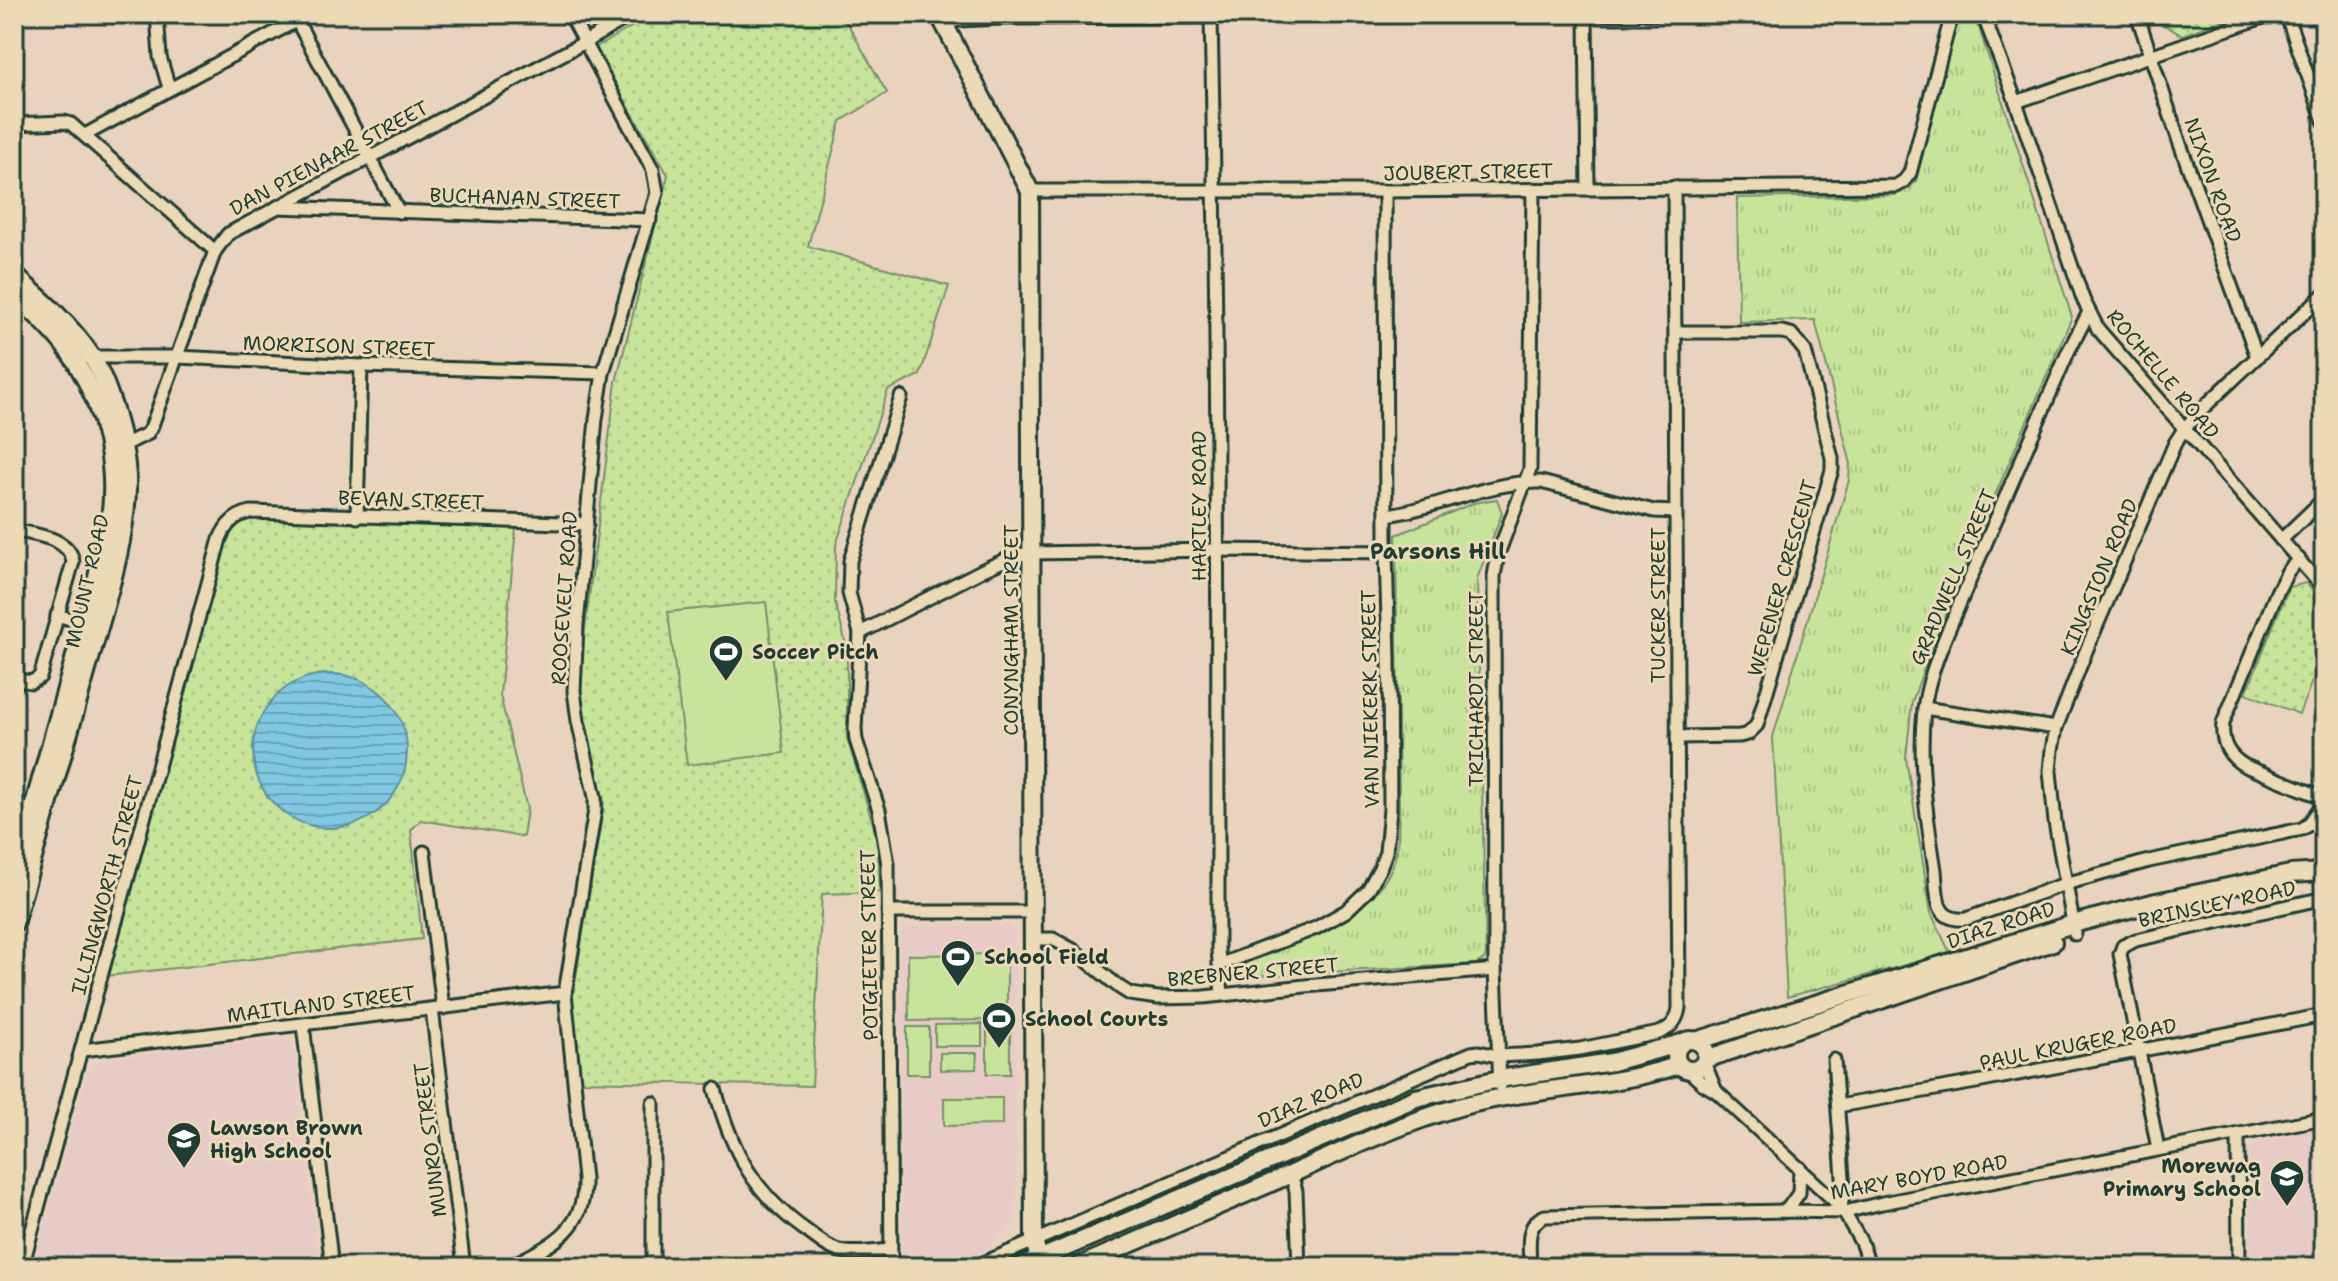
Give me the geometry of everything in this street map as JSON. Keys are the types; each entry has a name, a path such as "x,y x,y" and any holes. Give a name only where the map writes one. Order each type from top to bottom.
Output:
{"street":[{"path":"157,14 162,66 169,88"},
{"path":"85,135 309,14"},
{"name":"ROOSEVELT ROAD","path":"508,1267 561,1238 574,1222 583,1201 584,1179 565,993 595,797 574,691 577,625 603,373 657,193 653,170 570,14"},
{"name":"DAN PIENAAR STREET","path":"116,448 147,434 151,428 215,251 228,234 633,14"},
{"path":"942,19 1636,14"},
{"path":"1647,14 1669,14"},
{"name":"JOUBERT STREET","path":"1030,191 1892,187 1904,181 1912,167 1952,14"},
{"name":"ROCHELLE ROAD","path":"1983,14 2089,312 2098,329 2324,589"},
{"name":"NIXON ROAD","path":"2137,14 2257,357"},
{"path":"2016,102 2272,14"},
{"path":"2286,14 2324,121"},
{"path":"1586,15 1588,189"},
{"name":"HARTLEY ROAD","path":"1211,18 1218,550 1217,807 1222,994"},
{"name":"CONYNGHAM STREET","path":"942,19 1030,191 1034,1240 1039,1263"},
{"path":"297,21 399,212"},
{"path":"14,124 64,122 77,128 215,251"},
{"name":"TUCKER STREET","path":"1674,187 1679,1008 1674,1022"},
{"name":"TRICHARDT STREET","path":"1503,1098 1497,1056 1495,970 1494,576 1498,554 1526,481 1530,458 1533,189"},
{"name":"VAN NIEKERK STREET","path":"1219,965 1333,921 1368,890 1386,852 1390,809 1385,191"},
{"name":"BUCHANAN STREET","path":"277,207 650,220"},
{"name":"MOUNT ROAD","path":"14,275 19,296 64,322 113,405 116,448 127,475 125,514 19,875 14,924"},
{"name":"KINGSTON ROAD","path":"2074,929 2050,771 2056,728 2086,651 2175,443 2184,429 2324,294"},
{"name":"GRADWELL STREET","path":"1947,916 1939,904 1921,746 1930,680 1947,633 2068,352 2089,312"},
{"name":"WEPENER CRESCENT","path":"1676,332 1791,334 1805,351 1832,458 1832,470 1757,725 1748,734 1740,736 1677,737"},
{"name":"MORRISON STREET","path":"83,358 177,357 603,373"},
{"path":"357,517 361,366"},
{"name":"POTGIETER STREET","path":"891,1267 888,864 883,828 855,729 860,633 849,593 850,561 901,397"},
{"path":"1387,515 1526,481 1541,482 1654,511 1675,512"},
{"path":"2281,540 2324,499"},
{"name":"BEVAN STREET","path":"235,517 251,512 587,524"},
{"name":"ILLINGWORTH STREET","path":"22,1267 220,539 235,517"},
{"path":"14,530 64,545 72,554 73,562 42,671 31,682 14,679"},
{"path":"860,633 983,570 1014,556 1031,553 1218,550 1386,552"},
{"path":"2299,559 2288,571 2277,592 2223,723 2222,734 2234,760 2324,800"},
{"path":"57,615 91,625"},
{"path":"1924,708 2056,728"},
{"name":"DIAZ ROAD","path":"1947,916 1966,919 2065,884 2149,861 2302,829 2309,824 2324,800"},
{"name":"MUNRO STREET","path":"424,852 464,1267"},
{"name":"DIAZ ROAD","path":"1706,1065 1726,1051 2156,902 2290,874 2324,873"},
{"name":"BRINSLEY ROAD","path":"2140,1050 2120,954 2126,943 2324,898"},
{"path":"888,912 1032,912"},
{"name":"DIAZ ROAD","path":"1020,1267 1039,1263 1391,1108 1445,1090 1612,1062 2074,929"},
{"name":"BREBNER STREET","path":"1032,939 1053,939 1066,945 1130,994 1158,998 1495,970"},
{"name":"MAITLAND STREET","path":"82,1050 565,993"},
{"name":"PAUL KRUGER ROAD","path":"1838,1106 2324,1015"},
{"name":"DIAZ ROAD","path":"974,1267 1463,1056 1479,1052 1497,1056 1580,1049 1659,1033 1674,1022"},
{"path":"303,1025 332,1267"},
{"path":"1717,1092 1706,1065 1703,1047 1689,1042 1676,1051 1677,1061 1684,1068 1717,1092 1843,1210 1861,1242 1870,1267"},
{"path":"2140,1050 2158,1149"},
{"path":"1834,1060 1843,1210"},
{"path":"1077,1267 1425,1117 1503,1098 1684,1068 1697,1069 1706,1065"},
{"path":"715,1089 729,1137 766,1196 779,1210 838,1251 890,1250"},
{"path":"653,1103 653,1267"},
{"name":"MARY BOYD ROAD","path":"1530,1267 1529,1239 1534,1223 1545,1216 1843,1210 2324,1118"},
{"path":"2238,1134 2239,1267"},
{"path":"1786,1211 1799,1193 1800,1168"},
{"path":"1291,1174 1296,1191 1299,1267"}],"shaded area":[{"path":"1008,925 1015,932 1016,1219 985,1251 948,1267 908,1267 902,1263 900,936 908,926"},
{"name":"Lawson Brown High School","path":"286,1038 294,1045 319,1267 33,1267 88,1072 102,1059"},
{"name":"Morewag Primary School","path":"2324,1128 2324,1267 2251,1267 2250,1149 2260,1141"}],"green space":[{"path":"654,14 842,14 887,93 841,121 808,246 949,286 920,375 888,390 836,545 835,602 847,648 847,738 875,831 880,892 822,894 812,1086 579,1081 572,1002 604,802 582,707 579,677 616,382 668,175 595,48"},
{"path":"2144,14 2240,14 2182,35 2162,24 2148,24"},
{"path":"1963,20 1973,21 1979,28 2072,317 1974,544 1912,702 1906,758 1931,913 1950,953 1787,997 1773,737 1849,480 1850,460 1815,320 1739,322 1737,198 1895,195 1909,189 1916,181 1955,28"},
{"path":"1497,499 1502,513 1477,579 1484,959 1476,964 1251,976 1244,967 1246,960 1336,923 1374,894 1388,876 1397,849 1399,816 1396,535 1474,503"},
{"path":"247,517 516,528 500,695 527,809 523,837 421,820 411,830 422,939 106,976 227,536 233,526"},
{"path":"2306,583 2324,605 2324,651 2299,714 2246,693 2289,587"},
{"name":"Soccer Pitch","path":"766,602 784,753 687,765 668,612"},
{"name":"School Field","path":"1007,954 1007,1020 909,1021 908,955"},
{"name":"School Courts","path":"982,1024 982,1046 935,1046 935,1025"},
{"path":"907,1027 929,1027 929,1074 907,1074"},
{"name":"School Courts","path":"987,1027 1010,1027 1010,1074 987,1074"},
{"name":"School Courts","path":"940,1053 977,1053 976,1069 940,1070"},
{"path":"944,1098 1002,1098 1002,1125 944,1126"}],"water":[{"path":"330,674 360,680 385,696 401,721 407,751 401,781 385,806 360,822 330,828 300,822 275,806 259,781 253,751 259,721 275,696 300,680"}],"place":[{"name":"Soccer Pitch","path":"726,683"},
{"name":"School Field","path":"958,988"},
{"name":"School Courts","path":"999,1050"},
{"name":"Lawson Brown High School","path":"184,1170"},
{"name":"Morewag Primary School","path":"2287,1208"}],"district":[{"name":"Parsons Hill","path":"1438,551"}]}
